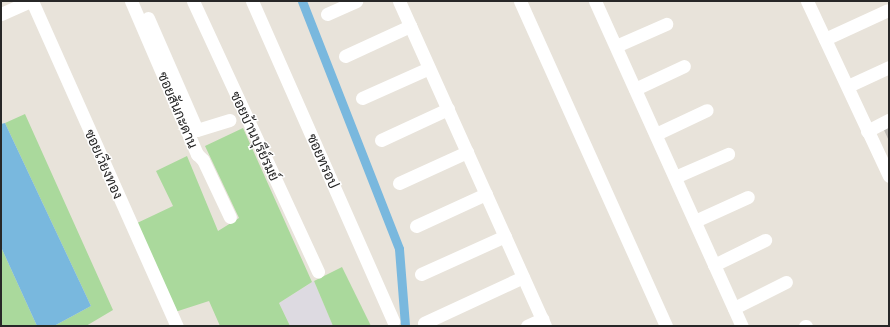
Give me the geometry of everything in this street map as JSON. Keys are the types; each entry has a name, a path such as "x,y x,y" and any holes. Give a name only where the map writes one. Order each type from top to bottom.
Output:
{"street":[{"path":"1,14 31,1"},
{"name":"ซอยเวียงทอง","path":"31,1 177,326"},
{"name":"ซอยสันกะดาน","path":"131,1 197,154 203,160 230,217"},
{"path":"141,1 197,130 230,120"},
{"name":"ซอยบ้านบุรีย์รมย์","path":"193,1 318,271"},
{"name":"ซอยทรอป","path":"252,1 393,321"},
{"path":"327,14 356,1"},
{"path":"399,1 544,323 528,326"},
{"path":"520,1 666,326"},
{"path":"596,1 742,326"},
{"path":"807,1 889,175"},
{"path":"825,39 888,10"},
{"path":"616,46 666,24"},
{"path":"345,56 410,26"},
{"path":"635,89 684,66"},
{"path":"848,86 889,67"},
{"path":"362,98 429,68"},
{"path":"381,140 448,109"},
{"path":"656,134 707,110"},
{"path":"867,130 889,120"},
{"path":"399,183 467,152"},
{"path":"675,177 728,154"},
{"path":"416,226 486,194"},
{"path":"695,221 748,197"},
{"path":"421,274 505,236"},
{"path":"714,265 765,240"},
{"path":"424,323 523,277"},
{"path":"734,308 786,282"}],"shaded area":[{"path":"314,281 333,326 290,326 279,303"}],"green space":[{"path":"25,114 113,310 86,326 54,326 91,306 5,123"},
{"path":"243,128 312,282 279,303 290,326 220,326 209,301 175,312 135,224 173,206 156,171 187,156 218,231 239,218 205,146"},
{"path":"1,247 37,326 1,326"},
{"path":"342,267 371,326 333,326 314,281"}],"water":[{"path":"5,123 91,306 54,326 37,326 1,247 1,124"}],"building":[{"path":"889,127 889,141 884,130"}],"waterway":[{"path":"302,1 399,249 405,326"}]}
